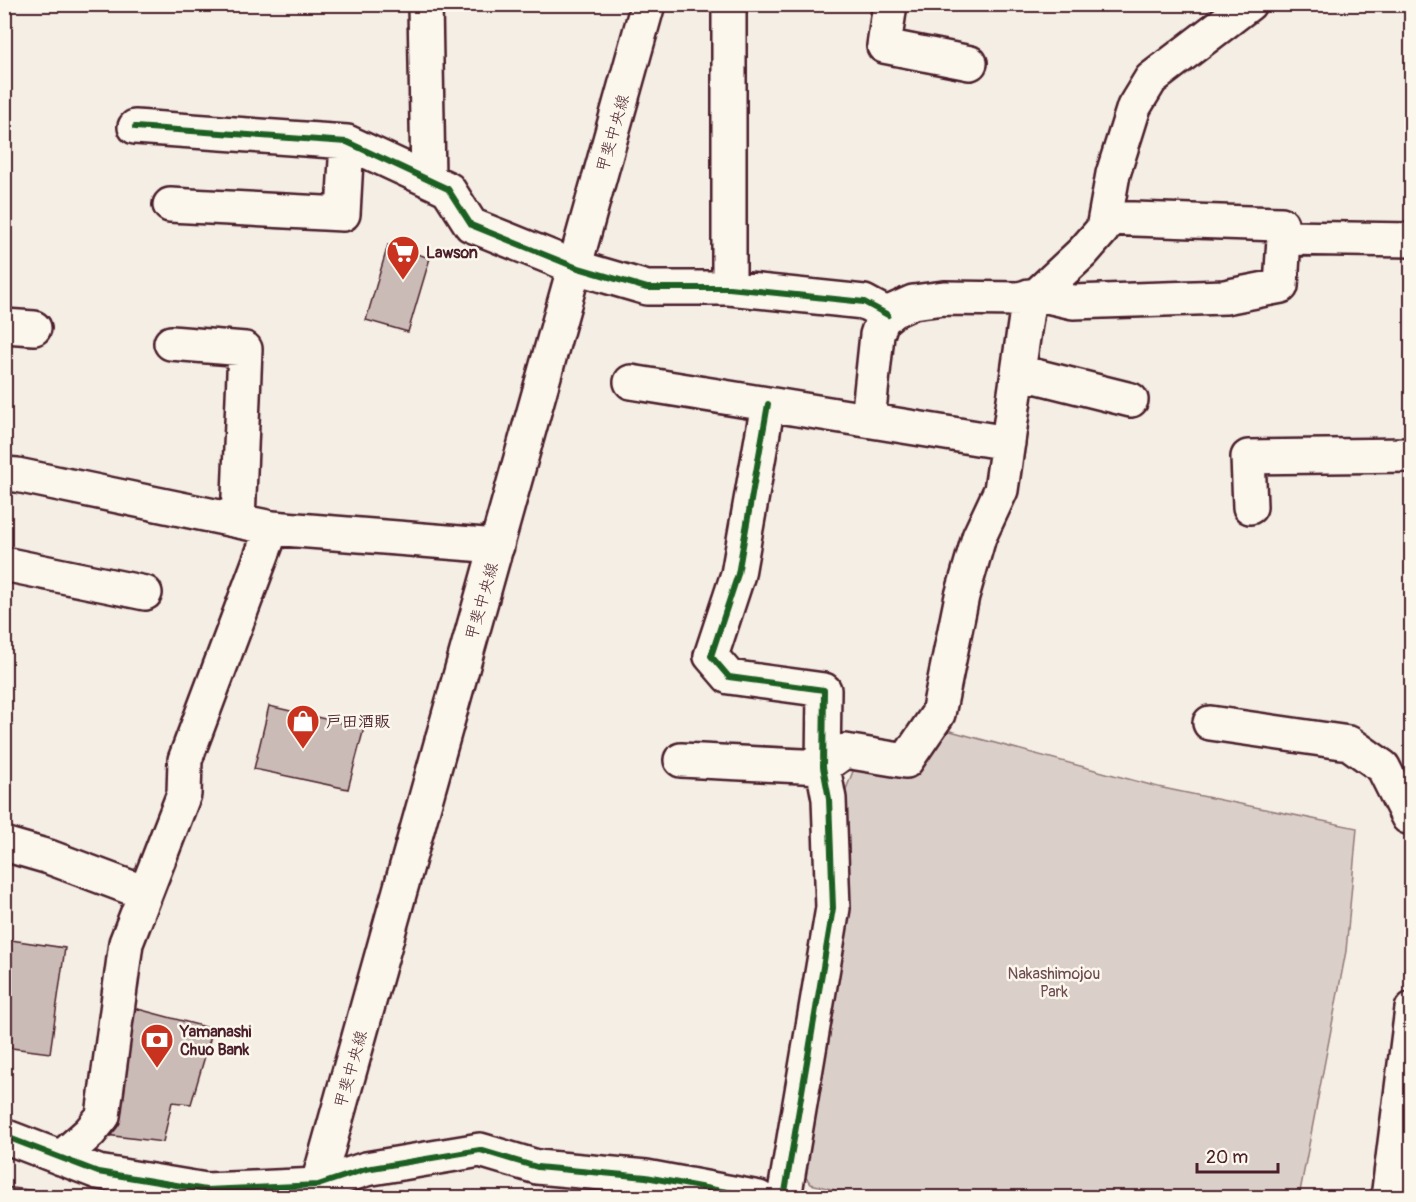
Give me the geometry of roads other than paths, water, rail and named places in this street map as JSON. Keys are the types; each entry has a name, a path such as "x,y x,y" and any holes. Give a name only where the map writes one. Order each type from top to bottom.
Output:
{"street":[{"path":"425,4 428,179"},
{"name":"甲斐中央線","path":"316,1191 648,4"},
{"path":"729,4 729,288"},
{"path":"890,4 884,46 970,63"},
{"path":"681,760 823,767 845,751 906,761 938,714 962,596 979,537 1002,490 1019,372 1034,295 1083,252 1103,229 1113,174 1134,107 1150,79 1249,4"},
{"path":"135,127 347,142 448,189 471,225 575,267 647,288 729,288 864,302 888,315"},
{"path":"170,206 344,214 347,142"},
{"path":"868,420 877,335 882,321 892,311 913,303 945,298 1019,299 1034,295 1073,302 1225,297 1281,286 1284,238 1281,224 1105,218"},
{"path":"1284,238 1412,240"},
{"path":"171,343 245,350 237,521"},
{"path":"1019,372 1131,400"},
{"path":"631,382 1008,444"},
{"path":"768,404 738,574 711,656 729,677 824,690 823,767 829,799 833,908 784,1197"},
{"path":"1250,507 1248,457 1412,456"},
{"path":"4,474 272,528 497,546"},
{"path":"61,1158 90,1132 103,1116 126,943 184,794 185,760 272,528"},
{"path":"4,564 145,593"},
{"path":"1210,723 1349,743 1383,767 1408,817 1412,818"},
{"path":"4,844 49,857 145,893"},
{"path":"1388,1197 1412,1009"},
{"path":"4,1136 98,1172 206,1190 316,1191 366,1169 480,1150 537,1167 647,1187 759,1197"}],"place":[{"name":"Lawson","path":"403,281"},
{"name":"戸田酒販","path":"303,750"},
{"name":"Yamanashi Chuo Bank","path":"157,1069"}],"park label":[{"name":"Nakashimojou Park","path":"1054,982"}]}
